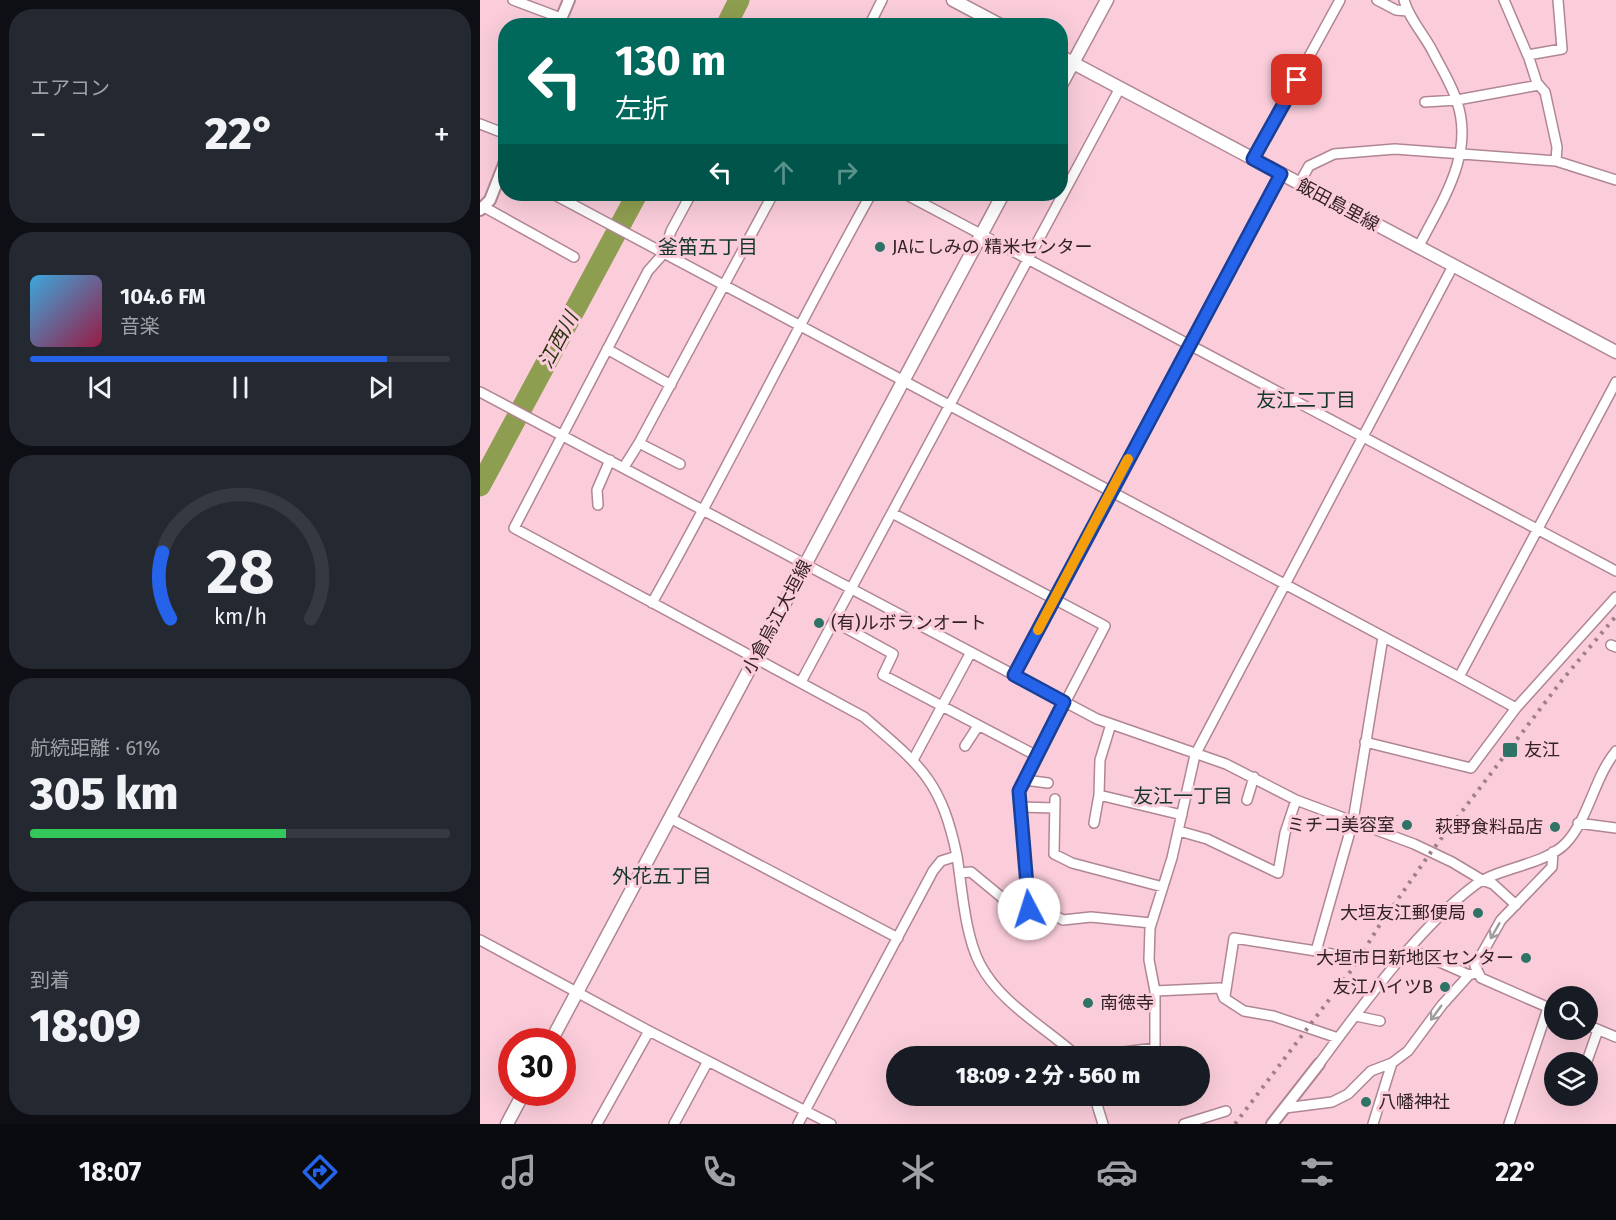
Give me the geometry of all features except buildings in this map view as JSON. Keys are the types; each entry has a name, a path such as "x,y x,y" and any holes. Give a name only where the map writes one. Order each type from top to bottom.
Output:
{"main road":[{"path":"953,0 987,18"},
{"path":"1068,72 1107,0"},
{"name":"飯田島里線","path":"1068,60 1616,352"},
{"name":"小倉烏江大垣線","path":"558,1028 1000,201"},
{"path":"511,1122 518,1106"}],"street":[{"path":"513,0 551,18"},
{"path":"561,18 568,0"},
{"path":"873,18 882,0"},
{"path":"1253,159 1340,0"},
{"path":"1377,0 1396,10 1407,11"},
{"path":"1404,0 1407,11 1426,38 1457,100 1461,118 1462,155 1457,171 1418,248"},
{"path":"1504,0 1539,85 1545,92 1557,147 1556,161"},
{"path":"1528,56 1562,50 1558,0"},
{"path":"1425,102 1457,100 1539,85"},
{"path":"1068,185 1120,88"},
{"path":"480,124 498,131"},
{"path":"1299,184 1310,166 1334,154 1395,149 1556,161 1616,180"},
{"path":"1014,675 1281,174"},
{"path":"498,180 490,200 482,209 574,257"},
{"path":"566,201 725,284 902,382 1516,708"},
{"path":"687,201 648,271 564,436 514,528 864,717 913,760 936,788 950,822 972,940 980,964 996,986 1036,1024 1064,1046"},
{"path":"624,467 671,385 769,201"},
{"path":"652,603 704,510 799,325 867,201"},
{"path":"919,201 1616,571"},
{"path":"801,682 853,590 1059,201"},
{"path":"1155,1046 1155,991 1149,960 1151,923 1179,831 1195,755 1453,266"},
{"path":"607,349 671,385"},
{"path":"1459,677 1616,382"},
{"path":"480,392 1064,702 1111,724 1254,777 1296,800 1414,844 1493,884 1516,905"},
{"path":"639,443 680,464"},
{"path":"598,506 597,490 610,460"},
{"path":"892,513 1105,626 1019,791 1029,909"},
{"path":"1365,742 1471,768 1516,708 1616,597"},
{"path":"835,622 893,654 883,675 1037,756"},
{"path":"1316,951 1353,820 1383,637"},
{"path":"913,760 971,652"},
{"path":"1094,823 1099,795 1100,760 1111,724"},
{"path":"965,746 978,726"},
{"path":"1272,1124 1410,949 1457,899 1482,880 1553,852 1566,843 1603,770 1616,751"},
{"path":"1247,800 1254,777"},
{"path":"1025,780 1048,783"},
{"path":"1099,795 1182,815"},
{"path":"1179,831 1207,839 1278,873 1285,833 1296,800"},
{"path":"1020,807 1055,804 1054,854 1072,863 1163,887"},
{"path":"670,818 898,938"},
{"path":"1578,823 1616,828"},
{"path":"1285,1108 1332,1102 1348,1094 1371,1071 1392,1063 1408,1052 1442,1005 1472,974 1501,920 1552,867 1553,852"},
{"path":"798,1124 933,871 940,861 957,856"},
{"path":"960,873 971,872 1011,905 1048,912 1063,920 1090,917 1151,923"},
{"path":"1224,998 1234,938 1346,957"},
{"path":"480,940 649,1031 831,1124"},
{"path":"1410,949 1544,1006"},
{"path":"1155,991 1221,988 1224,998 1244,1011 1282,1018 1338,1038"},
{"path":"1356,1016 1380,1021"},
{"path":"1509,1124 1544,1028"},
{"path":"1590,1052 1599,1030 1616,1037"},
{"path":"597,1124 649,1031"},
{"path":"674,1124 708,1061"},
{"path":"1373,1124 1392,1063"},
{"path":"1097,1106 1103,1124"},
{"path":"1183,1124 1226,1111"}],"waterway":[{"name":"江西川","path":"730,18 739,0"},
{"name":"江西川","path":"480,486 633,201"}],"railway":[{"path":"1235,1124 1353,968 1379,926 1431,852 1563,679 1616,616"}],"slow traffic":[{"path":"1038,630 1128,459"}],"place":[{"name":"JAにしみの 精米センター","path":"880,247"},
{"name":"(有)ルボランオート","path":"819,623"},
{"name":"友江","path":"1510,750"},
{"name":"ミチコ美容室","path":"1407,825"},
{"name":"萩野食料品店","path":"1555,827"},
{"name":"大垣友江郵便局","path":"1478,913"},
{"name":"大垣市日新地区センター","path":"1526,958"},
{"name":"友江ハイツB","path":"1445,987"},
{"name":"南徳寺","path":"1088,1003"},
{"name":"八幡神社","path":"1366,1102"}],"district":[{"name":"釜笛五丁目","path":"708,247"},
{"name":"友江二丁目","path":"1306,400"},
{"name":"友江一丁目","path":"1183,796"},
{"name":"外花五丁目","path":"662,876"}],"route":[{"path":"1029,909 1019,791 1064,702 1014,675 1281,174 1253,159 1297,80"}]}
